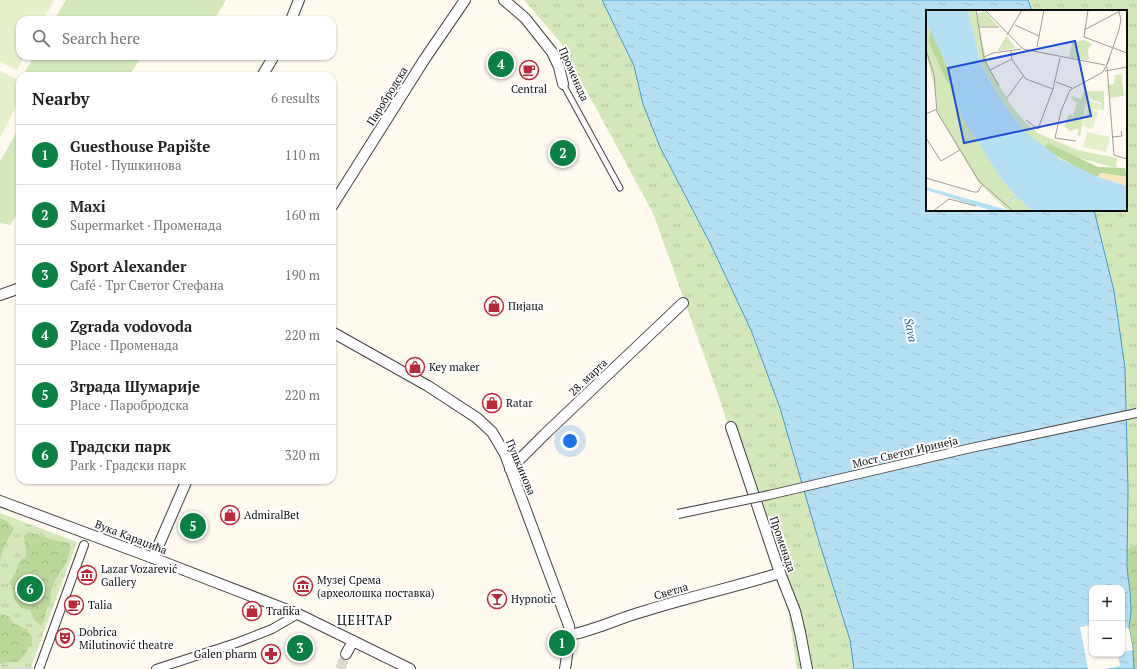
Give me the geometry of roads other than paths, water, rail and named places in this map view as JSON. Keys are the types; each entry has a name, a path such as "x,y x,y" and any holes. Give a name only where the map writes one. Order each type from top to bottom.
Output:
{"street":[{"path":"293,16 299,0"},
{"name":"Паробродска","path":"336,200 424,60 465,0"},
{"name":"Променада","path":"504,0 525,18 552,52 559,67 563,84"},
{"path":"264,72 272,60"},
{"path":"0,295 16,289"},
{"name":"28. марта","path":"510,469 683,303"},
{"name":"Пушкинова","path":"336,334 428,386 477,418 492,432 500,444 510,469 569,626 570,635 565,669"},
{"name":"Мост Светог Иринеја","path":"678,514 769,495 971,448 1137,413"},
{"name":"Променада","path":"731,427 780,573 795,612 807,669"},
{"path":"154,558 185,484"},
{"name":"Вука Караџића","path":"0,501 154,558 298,614 410,669"},
{"path":"39,669 84,545"},
{"name":"Светла","path":"570,635 588,631 674,602 780,573"},
{"path":"156,669 272,629 298,614"},
{"path":"346,654 353,641"}],"lane":[{"name":"Променада","path":"563,84 620,188"}],"water":[{"name":"Sava","path":"602,0 1028,0 1032,10 926,10 926,211 1094,211 1114,291 1125,368 1128,490 1127,564 1131,611 1129,628 1133,650 1134,669 854,669 850,640 817,535 780,408 751,330 711,245 660,147 643,104 634,66"}],"tunnel":[{"path":"340,669 346,654"}],"place":[{"name":"Zgrada vodovoda","path":"501,64"},
{"name":"Central","path":"529,70"},
{"name":"Maxi","path":"563,153"},
{"name":"Пијаца","path":"494,306"},
{"name":"Key maker","path":"415,367"},
{"name":"Ratar","path":"492,403"},
{"name":"AdmiralBet","path":"230,515"},
{"name":"Зграда Шумарије","path":"193,526"},
{"name":"Lazar Vozarević Gallery","path":"87,575"},
{"name":"Музеј Срема (археолошка поставка)","path":"303,586"},
{"name":"Градски парк","path":"30,589"},
{"name":"Hypnotic","path":"497,599"},
{"name":"Talia","path":"74,605"},
{"name":"Trafika","path":"252,611"},
{"name":"Dobrica Milutinović theatre","path":"65,638"},
{"name":"Guesthouse Papište","path":"562,643"},
{"name":"Sport Alexander","path":"300,648"},
{"name":"Galen pharm","path":"271,654"}],"district":[{"name":"ЦЕНТАР","path":"365,620"}]}
